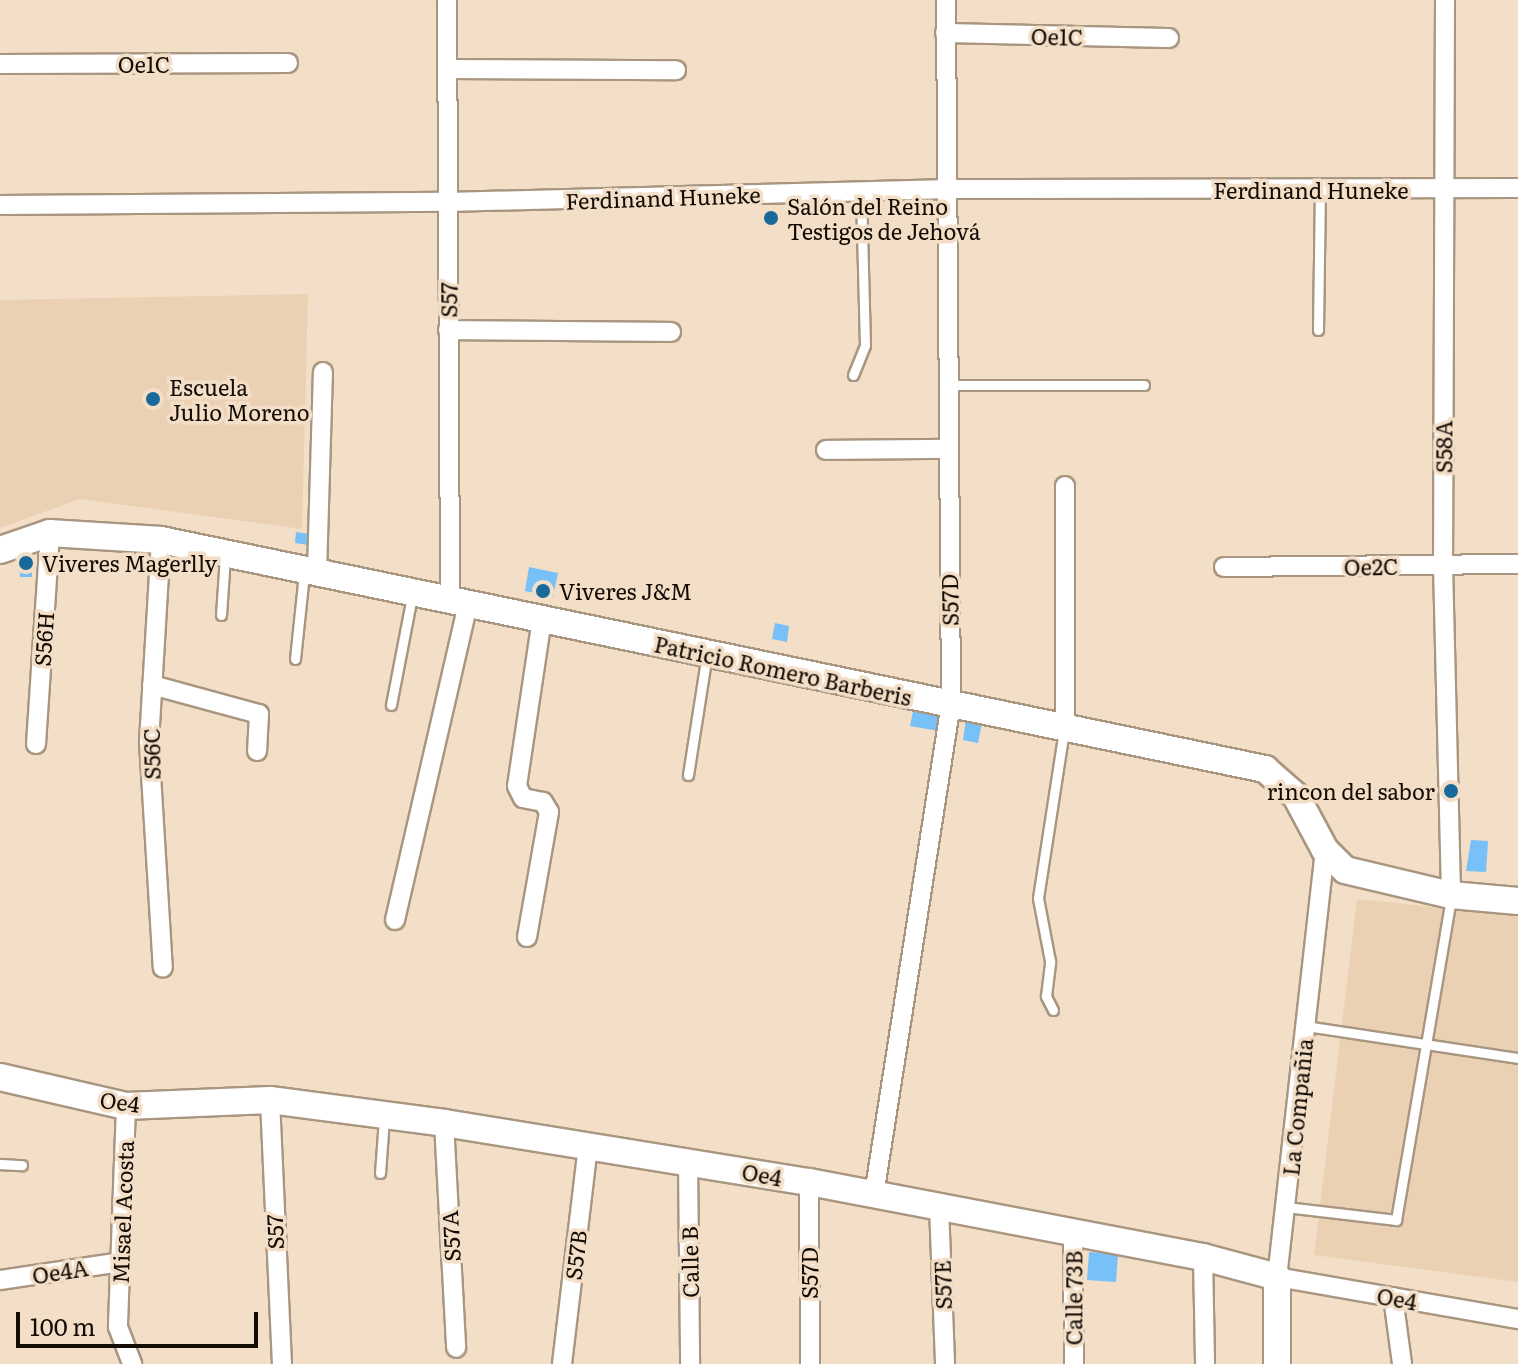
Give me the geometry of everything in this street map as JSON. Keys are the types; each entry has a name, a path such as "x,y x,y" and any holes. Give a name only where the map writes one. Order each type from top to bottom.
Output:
{"street":[{"name":"S57","path":"395,920 459,602 448,330 447,0"},
{"name":"S57D","path":"874,1195 951,706 946,449 950,189 946,0"},
{"name":"S58A","path":"1445,0 1443,565 1451,895"},
{"name":"Oe1C","path":"945,33 1169,38"},
{"name":"Oe1C","path":"0,64 288,63"},
{"path":"448,69 676,70"},
{"name":"Ferdinand Huneke","path":"0,205 448,202 950,189 1518,188"},
{"path":"448,330 671,332"},
{"path":"311,571 323,372"},
{"path":"826,450 946,449"},
{"path":"1065,486 1065,729"},
{"name":"Patricio Romero Barberis","path":"0,550 50,533 161,540 1265,769 1296,796 1325,850 1345,870 1366,878 1451,895 1518,901"},
{"name":"S56H","path":"36,744 50,533"},
{"name":"S56C","path":"161,540 149,742 163,968"},
{"name":"Oe2C","path":"1224,567 1518,564"},
{"path":"527,937 549,812 543,802 523,798 517,786 542,619"},
{"path":"152,685 259,714 257,751"},
{"name":"La Compañia","path":"1277,1364 1277,1277 1325,850"},
{"name":"Oe4","path":"0,1077 126,1106 270,1100 688,1161 1203,1257 1277,1277 1518,1319"},
{"name":"S57","path":"270,1100 282,1364"},
{"name":"Misael Acosta","path":"126,1106 118,1327 132,1364"},
{"name":"S57A","path":"444,1123 456,1348"},
{"name":"S57B","path":"562,1364 588,1146"},
{"name":"Calle B","path":"688,1161 690,1364"},
{"name":"S57D","path":"809,1182 810,1364"},
{"name":"S57E","path":"939,1206 945,1364"},
{"name":"Calle 73B","path":"1073,1233 1074,1364"},
{"path":"1203,1257 1205,1364"},
{"name":"Oe4A","path":"0,1280 120,1262"},
{"path":"1393,1297 1402,1364"}],"lane":[{"path":"1318,330 1320,189"},
{"path":"853,375 865,345 861,191"},
{"path":"947,385 1144,385"},
{"path":"221,615 225,553"},
{"path":"295,659 311,571"},
{"path":"391,705 413,592"},
{"path":"688,775 707,654"},
{"path":"1053,1010 1046,996 1050,961 1038,898 1065,729"},
{"path":"1286,1207 1396,1220 1428,1048 1451,895"},
{"path":"1306,1026 1428,1048 1518,1058"},
{"path":"380,1173 384,1115"},
{"path":"0,1164 22,1165"}],"shaded area":[{"name":"Escuela Julio Moreno","path":"308,294 302,529 80,499 0,528 0,300"},
{"path":"1357,899 1518,916 1518,1282 1314,1255"}],"building":[{"path":"296,532 310,534 308,545 295,543"},
{"name":"Viveres Magerlly","path":"32,546 32,577 20,577 19,550"},
{"path":"529,567 558,573 553,597 525,591"},
{"path":"775,623 789,626 787,642 772,639"},
{"path":"914,706 943,712 939,731 910,726"},
{"path":"966,719 982,722 978,743 963,740"},
{"path":"1471,840 1488,841 1486,872 1466,871"},
{"path":"1089,1252 1118,1254 1116,1282 1087,1280"}],"place":[{"name":"Salón del Reino Testigos de Jehová","path":"771,218"},
{"name":"Escuela Julio Moreno","path":"153,399"},
{"name":"Viveres Magerlly","path":"26,563"},
{"name":"Viveres J&M","path":"543,591"},
{"name":"rincon del sabor","path":"1451,791"}]}
